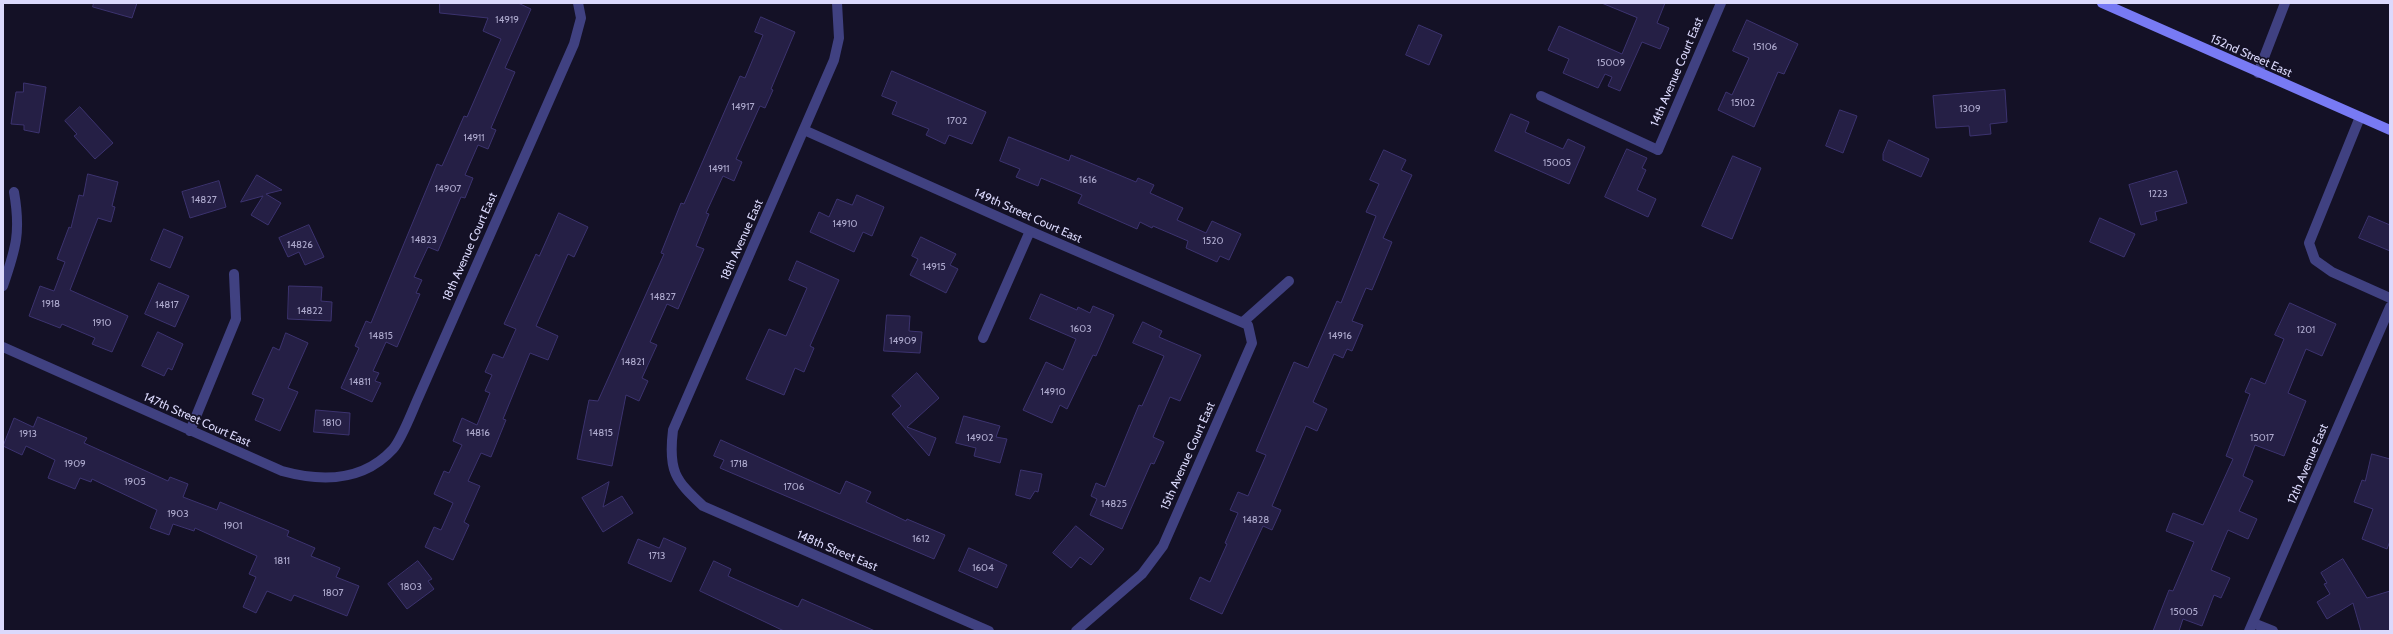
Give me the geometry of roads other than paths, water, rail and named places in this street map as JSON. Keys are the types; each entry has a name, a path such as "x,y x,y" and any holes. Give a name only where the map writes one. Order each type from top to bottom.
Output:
{"main road":[{"name":"152nd Street East","path":"2102,3 2390,130"}],"street":[{"name":"18th Avenue Court East","path":"384,456 394,448 419,396 574,44 581,18 578,3"},
{"name":"18th Avenue East","path":"681,485 671,458 673,430 834,60 839,38 837,3"},
{"name":"14th Avenue Court East","path":"1541,96 1658,150 1721,3"},
{"path":"2258,73 2285,3"},
{"path":"2360,117 2309,243 2314,260 2332,272 2390,298"},
{"name":"149th Street Court East","path":"804,130 1030,231 1243,322"},
{"path":"3,286 17,245 18,226 14,192"},
{"path":"983,338 1030,231"},
{"path":"190,431 236,319 234,274"},
{"path":"1243,322 1289,281"},
{"name":"12th Avenue East","path":"2251,627 2390,307"},
{"name":"15th Avenue Court East","path":"1076,631 1142,574 1162,546 1252,343 1248,325 1243,322"},
{"name":"147th Street Court East","path":"3,347 247,457 295,474 320,478 356,475 384,456"},
{"name":"148th Street East","path":"681,485 704,506 719,514 989,631"},
{"path":"2251,627 2273,631"}]}
